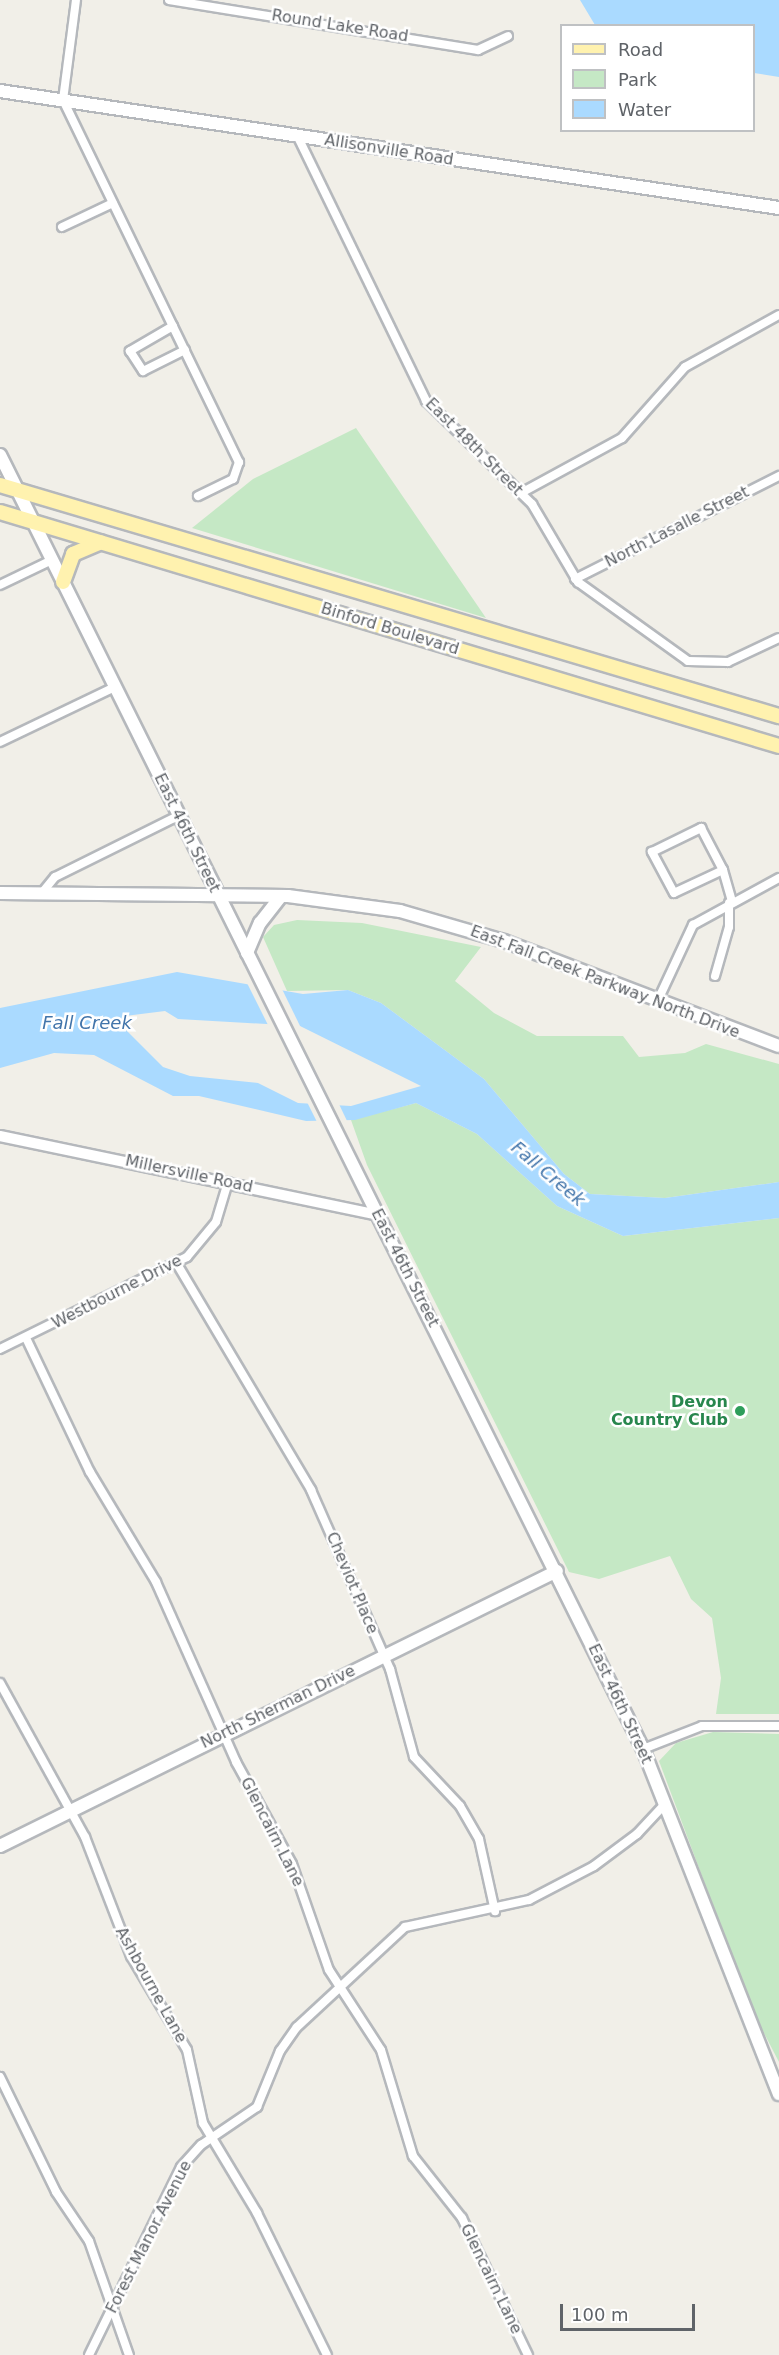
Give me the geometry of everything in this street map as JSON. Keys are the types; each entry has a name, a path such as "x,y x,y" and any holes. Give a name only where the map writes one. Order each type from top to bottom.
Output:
{"main road":[{"name":"Allisonville Road","path":"0,91 779,208"},
{"name":"East 46th Street","path":"0,455 343,1147 557,1571 643,1749 741,2010 779,2094"},
{"name":"Binford Boulevard","path":"0,485 779,716"},
{"name":"Binford Boulevard","path":"0,512 779,746"},
{"path":"63,582 73,554 101,542"},
{"name":"East Fall Creek Parkway North Drive","path":"0,893 281,896 425,916 779,1046"},
{"path":"247,953 260,923 281,896"},
{"name":"North Sherman Drive","path":"0,1846 557,1571"}],"street":[{"path":"76,0 63,100 185,350 239,468 233,479 198,496"},
{"name":"Round Lake Road","path":"169,0 478,50 508,36"},
{"name":"East 48th Street","path":"297,135 426,401 521,492 575,579 670,652 706,664 736,659 779,638"},
{"path":"62,227 113,203"},
{"path":"521,492 622,438 685,367 779,315"},
{"path":"173,326 130,351 143,371 185,350"},
{"name":"North Lasalle Street","path":"575,579 779,476"},
{"path":"0,585 52,560"},
{"path":"0,742 115,687"},
{"path":"41,894 55,876 178,816"},
{"path":"715,976 729,927 731,902 723,870 701,828 652,852 674,894 723,870"},
{"path":"658,1000 685,936 700,919 779,878"},
{"name":"Millersville Road","path":"0,1136 378,1215"},
{"name":"Westbourne Drive","path":"0,1348 26,1338 177,1264 210,1233 228,1182"},
{"name":"Cheviot Place","path":"177,1264 311,1490 384,1655 414,1757 460,1806 479,1839 495,1911"},
{"name":"Glencairn Lane","path":"26,1338 90,1472 156,1582 223,1735 292,1864 325,1962 383,2054 413,2156 462,2218 528,2355"},
{"name":"Ashbourne Lane","path":"0,1683 93,1852 132,1956 187,2050 203,2123 257,2214 327,2355"},
{"path":"643,1749 702,1726 779,1726"},
{"name":"Forest Manor Avenue","path":"88,2355 112,2311 181,2167 212,2138 257,2107 288,2037 342,1991 388,1940 411,1923 495,1911 584,1872 634,1837 665,1804"},
{"path":"0,2077 56,2193 86,2235 129,2355"}],"green space":[{"path":"356,428 486,618 192,528 253,479"},
{"path":"297,920 362,923 481,947 455,981 494,1013 537,1036 623,1036 639,1057 685,1053 706,1044 779,1064 779,1182 665,1198 590,1194 564,1174 484,1079 381,1003 348,990 287,991 263,937 274,925"},
{"path":"416,1103 477,1134 557,1206 623,1236 779,1218 779,1714 716,1714 721,1678 712,1618 691,1599 670,1556 599,1579 569,1572 367,1165 351,1120"},
{"path":"713,1732 779,1734 779,2062 752,2010 659,1761 676,1743"}],"water":[{"path":"580,0 779,0 779,77 755,73 755,24 594,24"},
{"name":"Fall Creek","path":"177,972 303,994 348,990 381,1003 484,1079 564,1174 590,1194 665,1198 779,1182 779,1218 623,1236 557,1206 477,1134 416,1103 355,1120 306,1121 199,1096 173,1096 94,1055 54,1053 0,1068 0,1008","holes":["165,1011 178,1019 300,1026 421,1086 351,1106 298,1103 258,1083 190,1076 163,1067 120,1024 125,1016"]}],"pier":[{"path":"246,981 281,987 302,1030 270,1029"},
{"path":"306,1100 338,1102 348,1123 318,1124"}],"place":[{"name":"Devon Country Club","path":"740,1411"}]}
